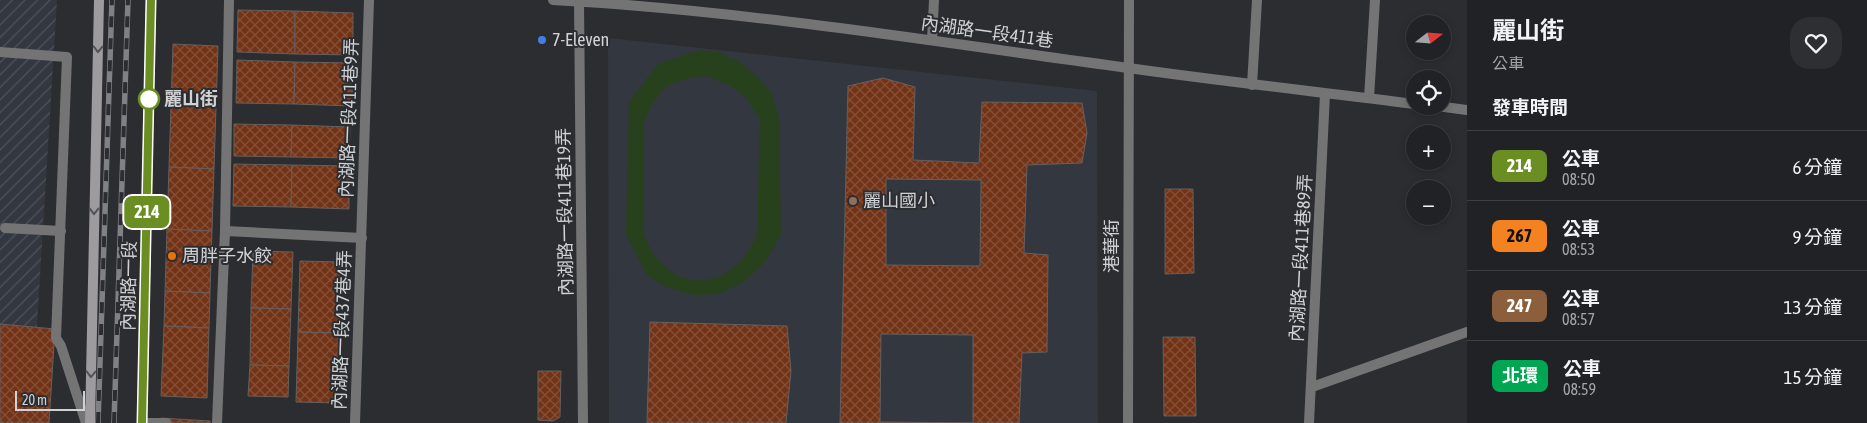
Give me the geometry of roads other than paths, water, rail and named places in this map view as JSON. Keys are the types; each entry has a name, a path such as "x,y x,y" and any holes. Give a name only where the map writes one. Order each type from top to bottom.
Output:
{"main road":[{"name":"內湖路一段","path":"90,423 99,0"},
{"name":"內湖路一段","path":"142,423 151,0"}],"street":[{"path":"217,423 225,230 229,0"},
{"name":"內湖路一段411巷9弄","path":"362,238 369,0"},
{"name":"內湖路一段411巷","path":"553,0 744,16 932,40 1252,86 1406,103"},
{"path":"932,40 934,0"},
{"name":"港華街","path":"1128,423 1129,0"},
{"path":"1252,86 1257,0"},
{"path":"1369,98 1375,0"},
{"name":"內湖路一段411巷19弄","path":"579,2 583,423"},
{"path":"0,52 67,58 56,338 61,346 86,423"},
{"name":"內湖路一段411巷89弄","path":"1309,423 1325,94"},
{"path":"1451,108 1467,110"},
{"path":"4,228 61,231"},
{"path":"225,230 362,238"},
{"name":"內湖路一段437巷4弄","path":"355,423 362,238"},
{"path":"1312,387 1467,332"},
{"path":"142,423 166,423"}],"railway":[{"path":"98,423 112,0"},
{"path":"114,423 128,0"}],"place":[{"name":"7-Eleven","path":"542,40"},
{"name":"麗山街","path":"149,99"},
{"name":"麗山國小","path":"853,201"},
{"name":"周胖子水餃","path":"172,256"}]}
